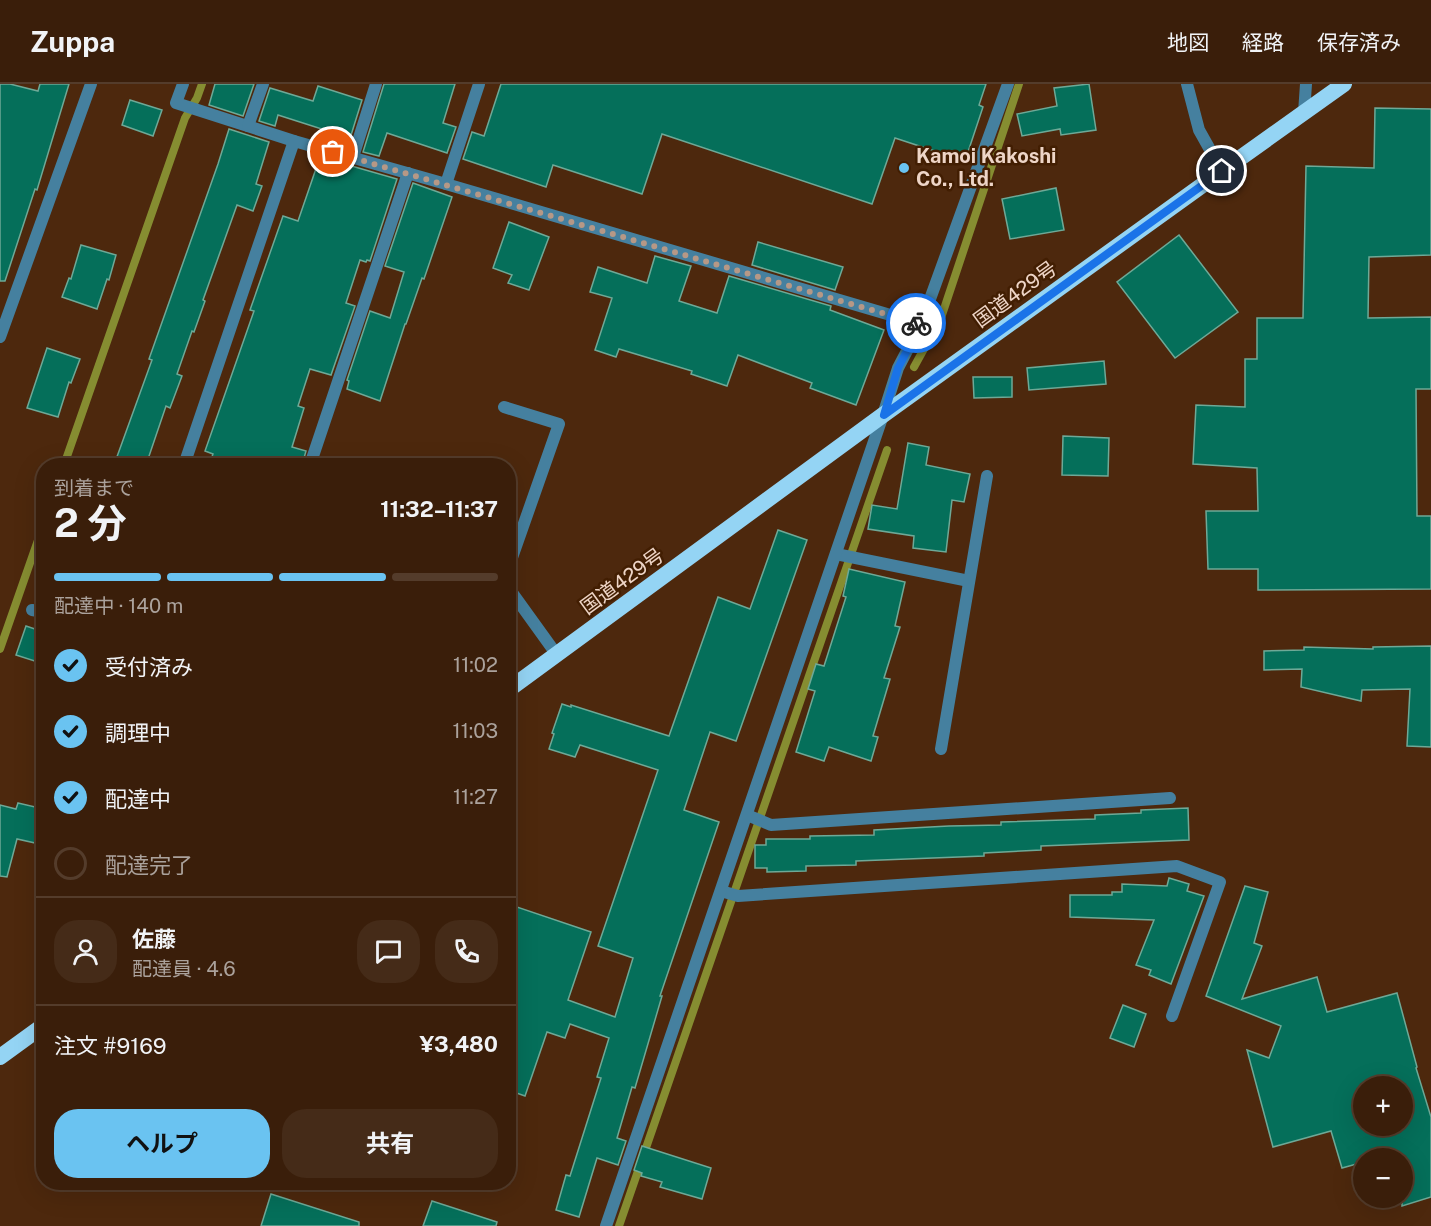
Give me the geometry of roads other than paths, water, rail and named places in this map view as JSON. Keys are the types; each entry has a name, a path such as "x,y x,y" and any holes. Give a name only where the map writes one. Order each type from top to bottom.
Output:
{"highway":[{"name":"国道429号","path":"516,684 884,415 1344,84"},
{"path":"0,1057 36,1032"}],"street":[{"path":"0,337 91,84"},
{"path":"183,84 176,103 294,141 921,324"},
{"path":"248,126 263,84"},
{"path":"353,157 376,84"},
{"path":"446,184 479,84"},
{"path":"606,1226 729,894 845,556 898,368 921,324 1008,84"},
{"path":"1186,84 1199,130 1222,171"},
{"path":"1304,113 1306,84"},
{"path":"186,458 294,141"},
{"path":"312,458 408,173"},
{"path":"504,407 559,424 516,546"},
{"path":"940,749 987,477"},
{"path":"845,556 969,581"},
{"path":"516,598 557,655"},
{"path":"754,818 771,825 1170,798"},
{"path":"729,894 1177,866 1220,882 1172,1016"}],"waterway":[{"path":"66,458 185,118 202,84"},
{"path":"914,367 941,318 1019,84"},
{"path":"619,1226 887,450"},
{"path":"0,649 36,546"}],"place":[{"name":"Kamoi Kakoshi Co., Ltd.","path":"904,168"}]}
